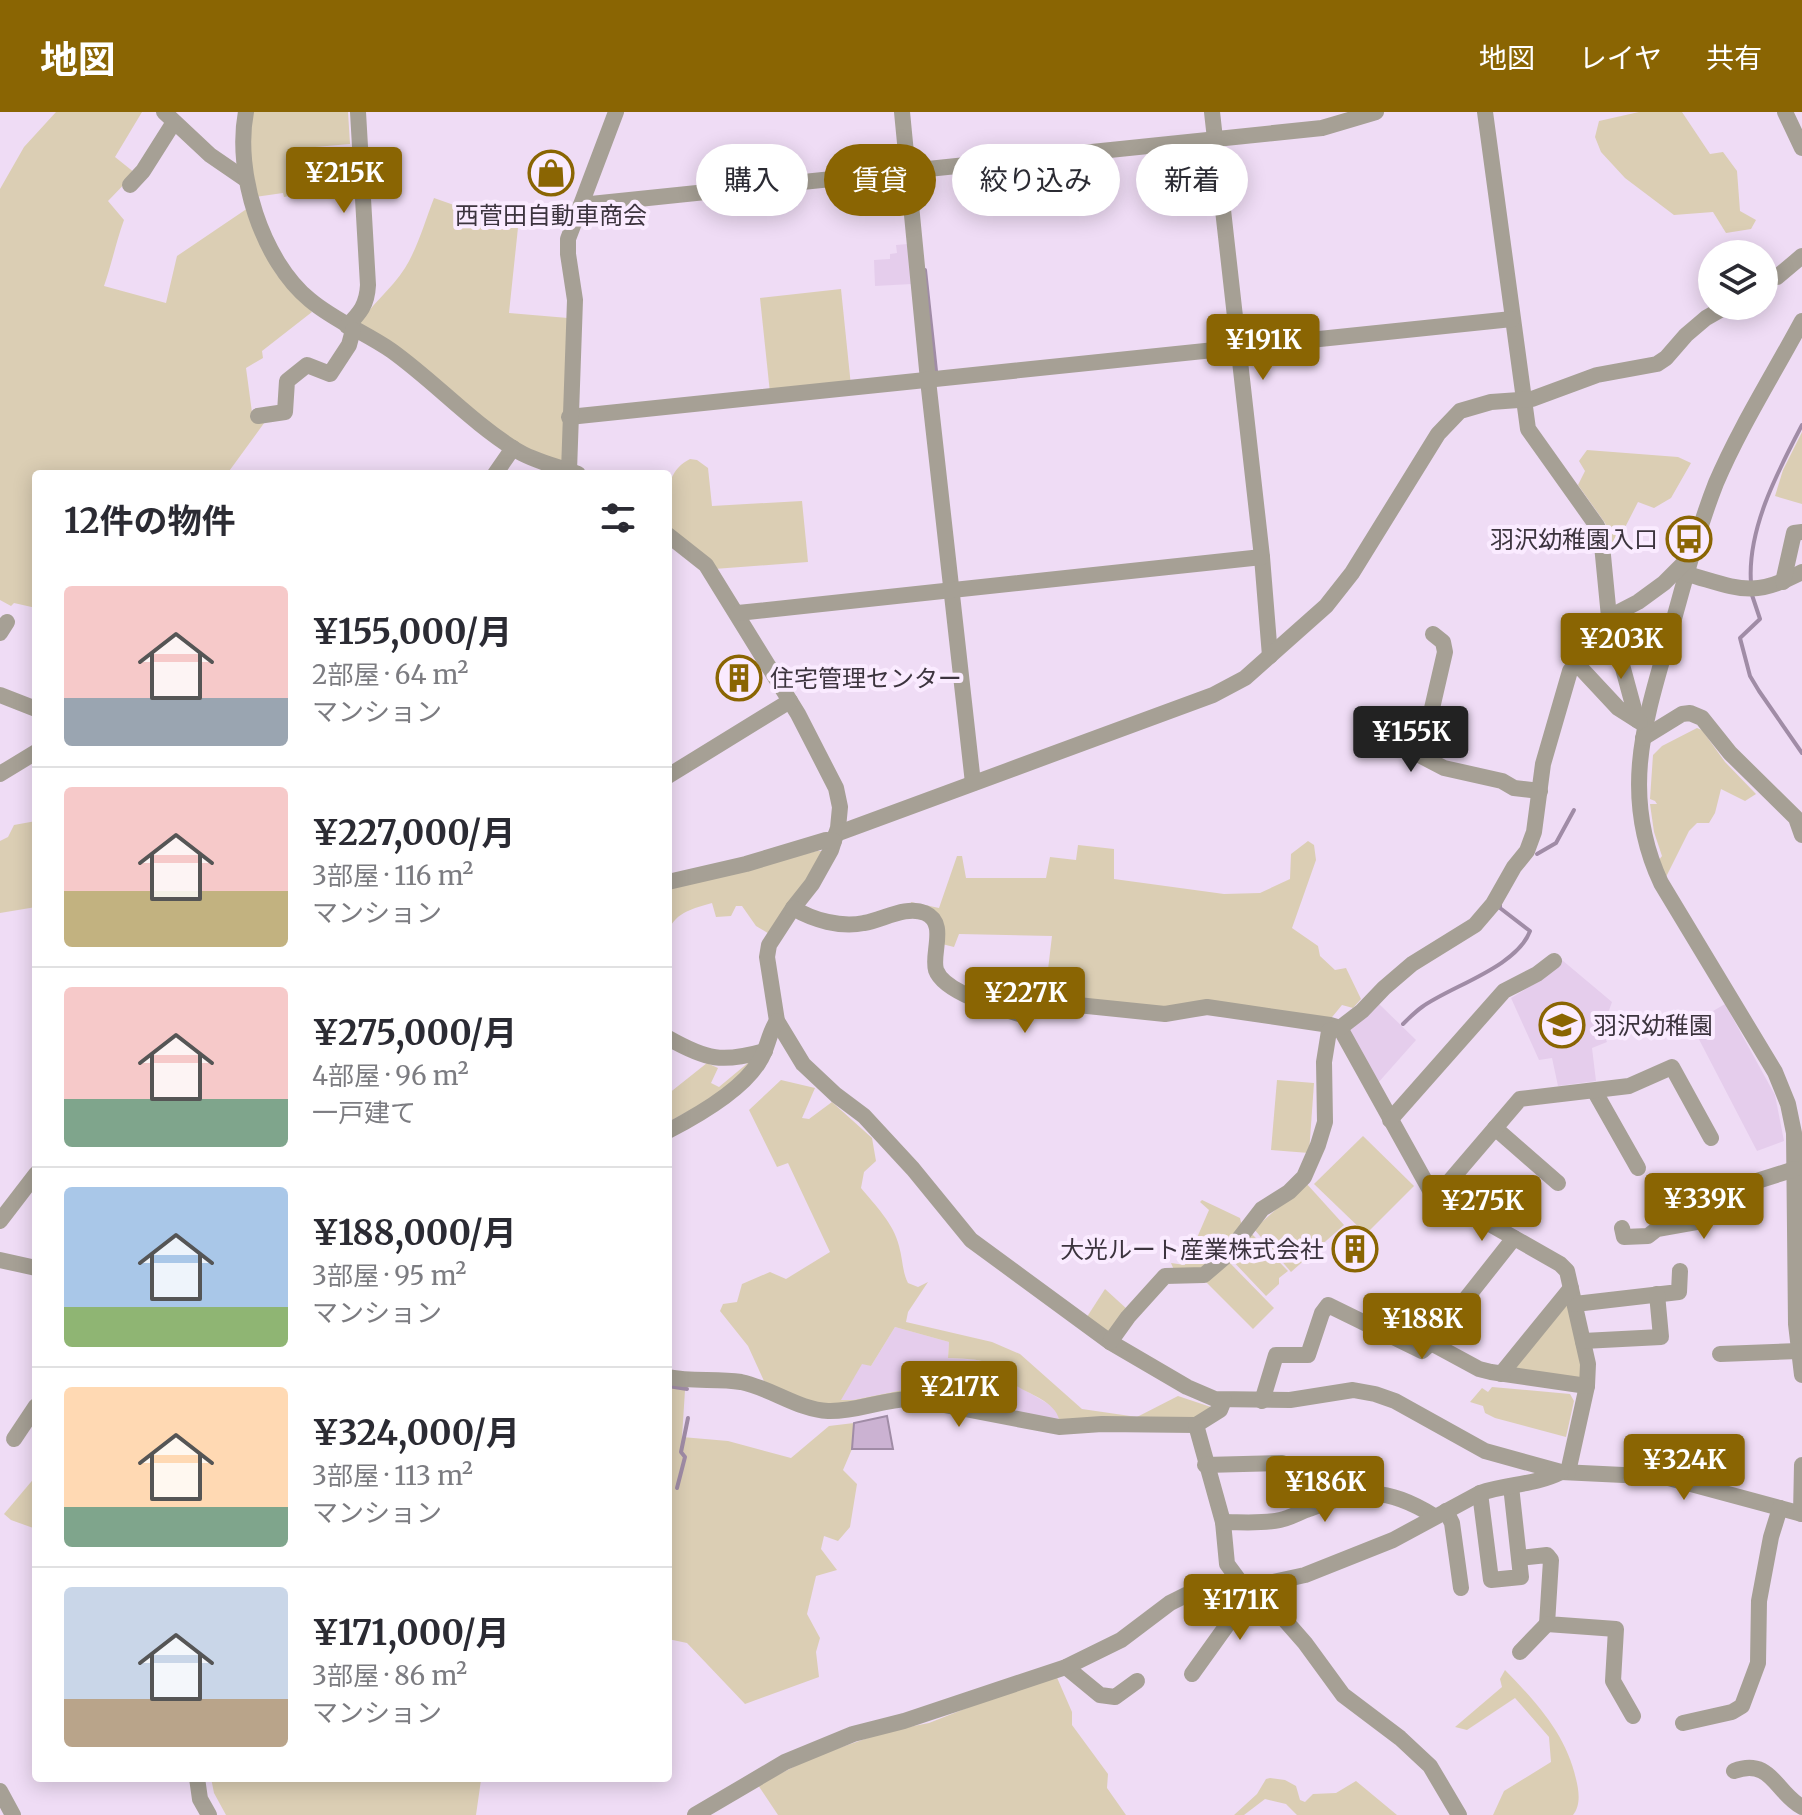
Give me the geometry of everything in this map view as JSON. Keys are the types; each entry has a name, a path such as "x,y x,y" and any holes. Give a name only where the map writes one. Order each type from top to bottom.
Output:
{"street":[{"path":"246,112 241,147 245,179 278,265 307,298 350,328 391,350 513,448 543,463 567,470"},
{"path":"258,416 285,412 287,381 307,365 330,374 349,345 350,328 367,298 358,112"},
{"path":"574,470 569,417 575,300 567,245 616,112"},
{"path":"902,112 905,144"},
{"path":"1212,112 1262,557 1270,656"},
{"path":"936,168 1322,128 1376,112"},
{"path":"1485,112 1528,429 1601,535 1609,617 1642,727"},
{"path":"1785,112 1802,148"},
{"path":"130,185 143,171 169,117 210,155 245,179"},
{"path":"581,205 824,180"},
{"path":"912,216 973,783"},
{"path":"1778,276 1802,256"},
{"path":"569,417 1512,319"},
{"path":"672,881 746,864 835,837 1213,695 1245,678 1326,606 1352,573 1450,419 1460,411 1477,405 1523,400 1597,375 1657,364 1704,320"},
{"path":"1802,321 1734,444 1705,514 1642,727 1638,799 1641,827 1661,883 1775,1072 1784,1093 1794,1133 1799,1247 1798,1351 1802,1375"},
{"path":"498,470 513,448"},
{"path":"1783,582 1794,533 1802,532"},
{"path":"672,538 706,565 738,613 836,788 840,807 835,837 812,884 774,934 767,957 777,1021 803,1064 864,1116 971,1240 1110,1342 1187,1387 1224,1400 1290,1400 1339,1390 1375,1394 1395,1401 1485,1451 1565,1472 1665,1477 1802,1514 1802,1465"},
{"path":"1110,1342 1165,1276 1204,1275 1225,1257 1262,1209 1289,1192 1304,1177 1325,1122 1324,1062 1329,1031 1340,1028 1362,1011 1412,964 1475,925 1493,904 1527,851 1534,832 1549,743 1570,671 1609,617 1638,602 1664,583 1692,555"},
{"path":"738,613 1262,557"},
{"path":"1687,574 1746,591 1783,582 1802,572"},
{"path":"1433,634 1443,642 1445,652 1421,756 1444,768 1502,781 1514,788 1540,791"},
{"path":"1576,663 1618,708 1642,727"},
{"path":"0,695 32,707"},
{"path":"672,774 790,701"},
{"path":"1642,727 1682,714 1690,713 1702,718 1730,753 1796,818 1802,835"},
{"path":"0,774 32,754"},
{"path":"793,908 817,919 852,925 908,911 924,913 933,918 936,927 936,970 940,976 972,998 1023,1015 1046,1004 1058,1003 1165,1014 1207,1007 1340,1028"},
{"path":"1390,1120 1504,991 1537,974 1554,961"},
{"path":"672,1129 694,1117 750,1076 765,1051 770,1031 777,1021"},
{"path":"1340,1028 1430,1190 1560,1264 1567,1271 1588,1364 1587,1386 1565,1472"},
{"path":"672,1040 699,1053 731,1060 765,1051"},
{"path":"1437,1196 1520,1099 1629,1086 1672,1067 1711,1138"},
{"path":"1595,1092 1638,1168"},
{"path":"1784,1093 1802,1098"},
{"path":"1495,1128 1558,1183"},
{"path":"1622,1228 1624,1237 1648,1236 1657,1229 1702,1221 1723,1210 1719,1193 1795,1169"},
{"path":"0,1221 32,1179"},
{"path":"1262,1401 1276,1355 1308,1355 1322,1313 1328,1305 1422,1351 1514,1238"},
{"path":"0,1260 32,1267"},
{"path":"1501,1374 1573,1296 1679,1292 1680,1271"},
{"path":"1583,1341 1661,1337 1657,1294"},
{"path":"1431,1343 1479,1369 1587,1386"},
{"path":"1720,1354 1798,1351"},
{"path":"672,1378 743,1383 824,1411 863,1409 913,1399 1059,1427 1196,1425 1220,1410 1224,1400"},
{"path":"14,1439 32,1412"},
{"path":"1196,1425 1223,1522 1227,1564 1305,1643 1343,1695 1424,1759 1459,1815"},
{"path":"1205,1465 1282,1463 1291,1467 1310,1508"},
{"path":"695,1815 785,1762 853,1734 904,1721 1066,1667 1121,1640 1170,1603 1186,1595 1250,1587 1305,1575 1393,1540 1480,1493 1565,1472"},
{"path":"1480,1493 1491,1580 1521,1577 1511,1486"},
{"path":"1223,1522 1280,1520 1362,1492 1410,1501 1440,1513 1452,1523 1461,1588"},
{"path":"1683,1723 1732,1712 1742,1706 1758,1663 1759,1601 1780,1508"},
{"path":"1520,1558 1547,1555 1551,1560 1547,1624 1520,1652"},
{"path":"1192,1674 1250,1587"},
{"path":"1547,1624 1616,1629 1613,1681 1633,1716"},
{"path":"1066,1667 1100,1695 1115,1697 1137,1681"},
{"path":"1734,1771 1743,1767 1766,1772 1802,1807"},
{"path":"198,1782 200,1799 209,1815"},
{"path":"0,1791 13,1815"}],"shaded area":[{"path":"56,112 142,112 115,157 135,173 108,201 124,220 104,286 166,303 177,256 248,208 259,240 277,275 312,312 262,351 263,358 246,368 253,420 267,419 230,470 32,470 32,607 14,603 11,606 0,600 0,189 24,147"},
{"path":"250,112 348,112 350,144 292,149 294,195 284,197 283,193 255,197 245,153"},
{"path":"1639,112 1682,112 1710,154 1723,152 1737,171 1740,211 1756,220 1751,229 1726,233 1713,212 1674,215 1625,178 1601,152 1595,137 1599,121"},
{"path":"434,198 471,211 519,218 509,313 568,318 562,465 517,447 358,326 405,268 418,243"},
{"path":"908,244 912,284 875,286 874,260 890,259 890,254 897,253 896,245"},
{"path":"841,289 851,386 770,393 760,298"},
{"path":"1802,432 1802,504 1775,496 1783,470"},
{"path":"1587,450 1678,457 1691,463 1671,498 1654,508 1638,502 1615,547 1605,523 1578,485 1585,471 1579,461"},
{"path":"690,459 708,468 712,506 802,501 808,562 714,569 672,532 672,478 681,465"},
{"path":"1697,728 1756,794 1745,801 1721,789 1709,823 1697,823 1689,831 1666,877 1659,860 1662,856 1650,804 1657,804 1650,799 1653,755 1662,746"},
{"path":"32,822 32,908 0,913 0,841 8,837 14,825"},
{"path":"1308,841 1314,845 1316,860 1292,928 1318,946 1320,956 1335,970 1346,968 1361,999 1353,1008 1342,1005 1328,1022 1179,1008 1044,1003 1052,936 959,934 954,947 942,944 940,928 910,908 911,902 939,908 957,856 962,856 966,878 1046,878 1050,857 1076,860 1078,845 1114,849 1114,879 1224,894 1260,893 1290,879 1291,854"},
{"path":"827,851 771,935 756,926 742,906 736,906 731,916 716,917 712,903 692,909 672,924 672,887"},
{"name":"羽沢幼稚園","path":"1562,960 1612,1002 1602,1030 1607,1042 1592,1048 1596,1081 1558,1086 1552,1058 1539,1060 1511,998 1539,981"},
{"path":"1378,1003 1416,1040 1377,1084 1349,1035 1350,1027"},
{"path":"1725,1004 1775,1095 1784,1141 1757,1151 1691,1024"},
{"path":"749,1062 756,1062 717,1096 672,1120 672,1091 707,1063 718,1068 711,1083 719,1087"},
{"path":"781,1080 815,1088 802,1118 809,1119 832,1102 872,1138 876,1161 864,1172 861,1188 893,1230 908,1283 918,1287 928,1282 908,1312 906,1322 992,1342 1020,1354 1082,1409 1137,1417 1178,1396 1217,1409 1199,1423 1060,1424 1058,1416 1047,1403 1009,1381 994,1365 948,1358 949,1342 895,1327 871,1366 862,1364 841,1400 913,1388 960,1396 961,1403 833,1409 795,1398 764,1381 748,1346 720,1311 723,1304 737,1302 742,1284 770,1272 786,1279 830,1252 788,1163 777,1167 749,1110"},
{"path":"1277,1080 1314,1083 1309,1153 1271,1150"},
{"path":"1363,1136 1414,1186 1366,1234 1314,1184"},
{"path":"1306,1183 1344,1225 1291,1272 1254,1229"},
{"path":"1202,1200 1240,1218 1242,1226 1204,1272 1174,1270 1171,1263 1185,1265 1189,1246 1193,1247 1209,1210 1200,1202"},
{"path":"1250,1232 1288,1271 1266,1296 1230,1258"},
{"path":"1228,1261 1274,1308 1253,1329 1206,1282"},
{"path":"1105,1289 1128,1310 1108,1340 1083,1323"},
{"path":"1568,1298 1584,1382 1508,1370"},
{"path":"895,1327 949,1342 948,1358 995,1365 1009,1381 1050,1405 1060,1416 1060,1424 913,1388 840,1400 862,1363 871,1366"},
{"path":"672,1387 685,1390 682,1437 728,1441 791,1458 829,1426 854,1423 852,1449 843,1470 857,1484 850,1527 838,1541 824,1536 821,1549 837,1570 816,1576 807,1614 820,1638 816,1652 819,1677 745,1704 687,1643 672,1640"},
{"path":"1492,1387 1570,1394 1574,1401 1566,1437 1495,1418 1485,1413 1483,1406 1470,1402 1482,1388 1488,1392"},
{"path":"887,1416 893,1449 852,1449 854,1423"},
{"path":"32,1481 32,1528 4,1514"},
{"path":"1505,1670 1538,1707 1565,1747 1578,1788 1578,1802 1573,1815 1493,1815 1504,1791 1551,1762 1549,1737 1515,1698 1467,1730 1455,1727 1502,1687 1500,1679"},
{"path":"1055,1673 1072,1712 1072,1725 1108,1774 1107,1788 1126,1815 778,1815 758,1785 813,1757 888,1731 929,1723"},
{"path":"1270,1778 1285,1780 1296,1786 1300,1800 1305,1802 1313,1794 1336,1793 1356,1781 1397,1815 1297,1815 1286,1804 1265,1799 1244,1815 1234,1815"},
{"path":"212,1782 481,1782 476,1815 226,1815"}],"waterway":[{"path":"925,270 936,371"},
{"path":"1751,583 1751,563 1759,521 1774,481 1802,425"},
{"path":"1752,595 1760,619 1740,638 1750,676 1802,753"},
{"path":"1537,854 1556,843 1574,810"},
{"path":"1403,1024 1419,1009 1482,975 1523,944 1530,931 1500,905"},
{"path":"672,1387 687,1389"},
{"path":"677,1488 685,1457 681,1452 688,1418"}],"place":[{"name":"西菅田自動車商会","path":"551,173"},
{"name":"羽沢幼稚園入口","path":"1689,539"},
{"name":"住宅管理センター","path":"739,678"},
{"name":"羽沢幼稚園","path":"1562,1025"},
{"name":"大光ルート産業株式会社","path":"1355,1249"}]}
